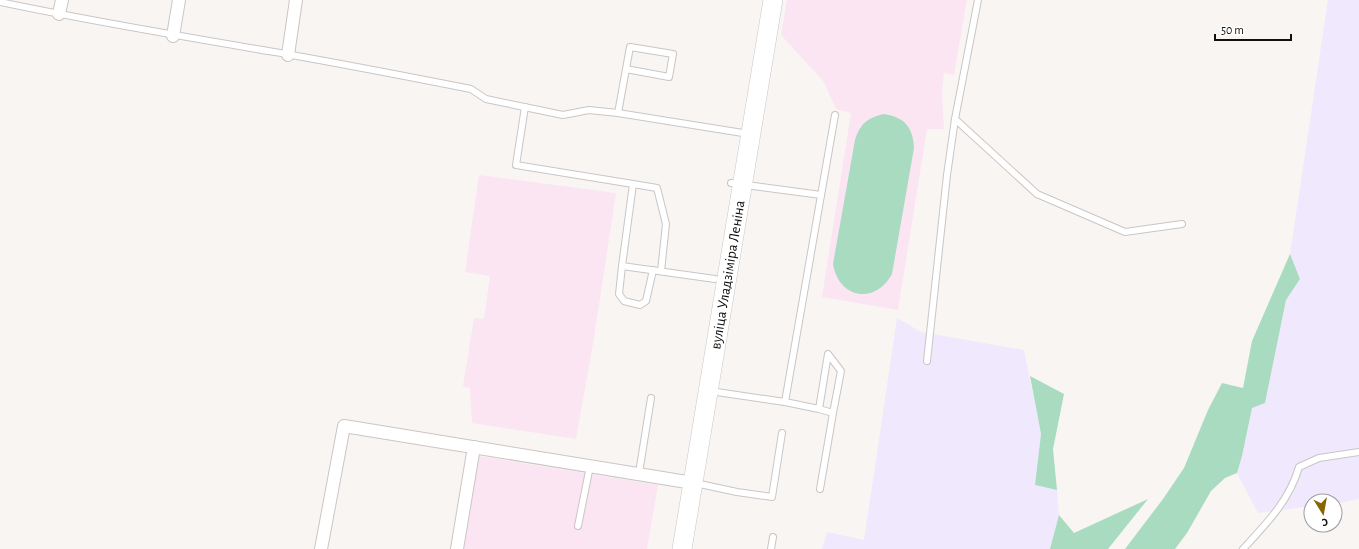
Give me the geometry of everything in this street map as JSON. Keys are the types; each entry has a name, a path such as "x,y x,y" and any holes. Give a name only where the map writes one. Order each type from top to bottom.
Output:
{"main road":[{"name":"вуліца Уладзіміра Леніна","path":"671,549 688,482 708,391 744,133 760,0"},
{"name":"вуліца Уладзіміра Леніна","path":"744,133 773,0"},
{"name":"вуліца Уладзіміра Леніна","path":"682,549 688,482 715,279 737,183"}],"street":[{"path":"59,14 62,0"},
{"path":"173,36 179,0"},
{"path":"288,55 296,0"},
{"path":"321,549 344,426 688,482"},
{"path":"457,549 474,447"}],"lane":[{"path":"927,361 947,175 955,119 978,0"},
{"path":"0,2 173,36 288,55 471,89 486,99 563,115 589,110 618,113 744,133"},
{"path":"618,113 626,69 630,47 673,54 669,78 626,69"},
{"path":"526,107 516,165 657,188 666,224 661,271"},
{"path":"784,402 835,115"},
{"path":"955,119 1037,194 1125,232 1182,224"},
{"path":"737,183 821,195"},
{"path":"633,184 622,266 620,294 624,301 640,305 646,301 653,270"},
{"path":"622,266 715,279"},
{"path":"819,409 828,354 840,371 820,489"},
{"path":"708,391 784,402 832,413"},
{"path":"639,473 652,398"},
{"path":"688,482 772,497 782,433"},
{"path":"1244,549 1275,514 1294,483 1299,467 1319,458 1359,452"},
{"path":"578,526 590,466"},
{"path":"771,549 773,537"}],"shaded area":[{"path":"787,0 967,0 954,75 944,73 942,92 944,129 927,129 898,310 822,297 851,113 836,109 824,82 781,35"},
{"path":"1328,0 1359,0 1359,499 1343,502 1343,493 1303,493 1303,507 1258,513 1237,473 1252,408 1265,403 1286,300 1300,279 1290,254"},
{"path":"479,175 616,193 594,338 576,439 472,423 470,388 463,386 474,318 484,319 490,276 465,272"},
{"path":"897,318 921,332 1024,350 1041,434 1035,485 1057,490 1059,515 1050,549 822,549 827,532 864,540"},
{"path":"466,454 658,485 647,549 451,549"}],"green space":[{"path":"884,114 891,115 906,124 912,134 914,148 892,274 885,284 876,290 867,294 858,294 850,291 842,285 833,264 855,140 859,130 865,122"},
{"path":"1290,254 1300,279 1286,300 1265,403 1252,408 1237,473 1225,478 1211,491 1187,533 1175,549 1125,549 1163,499 1184,468 1208,410 1222,383 1243,388 1252,341"},
{"path":"1030,376 1064,394 1053,449 1057,490 1035,485 1041,434"},
{"path":"1148,499 1108,549 1050,549 1059,515 1074,533"}]}
